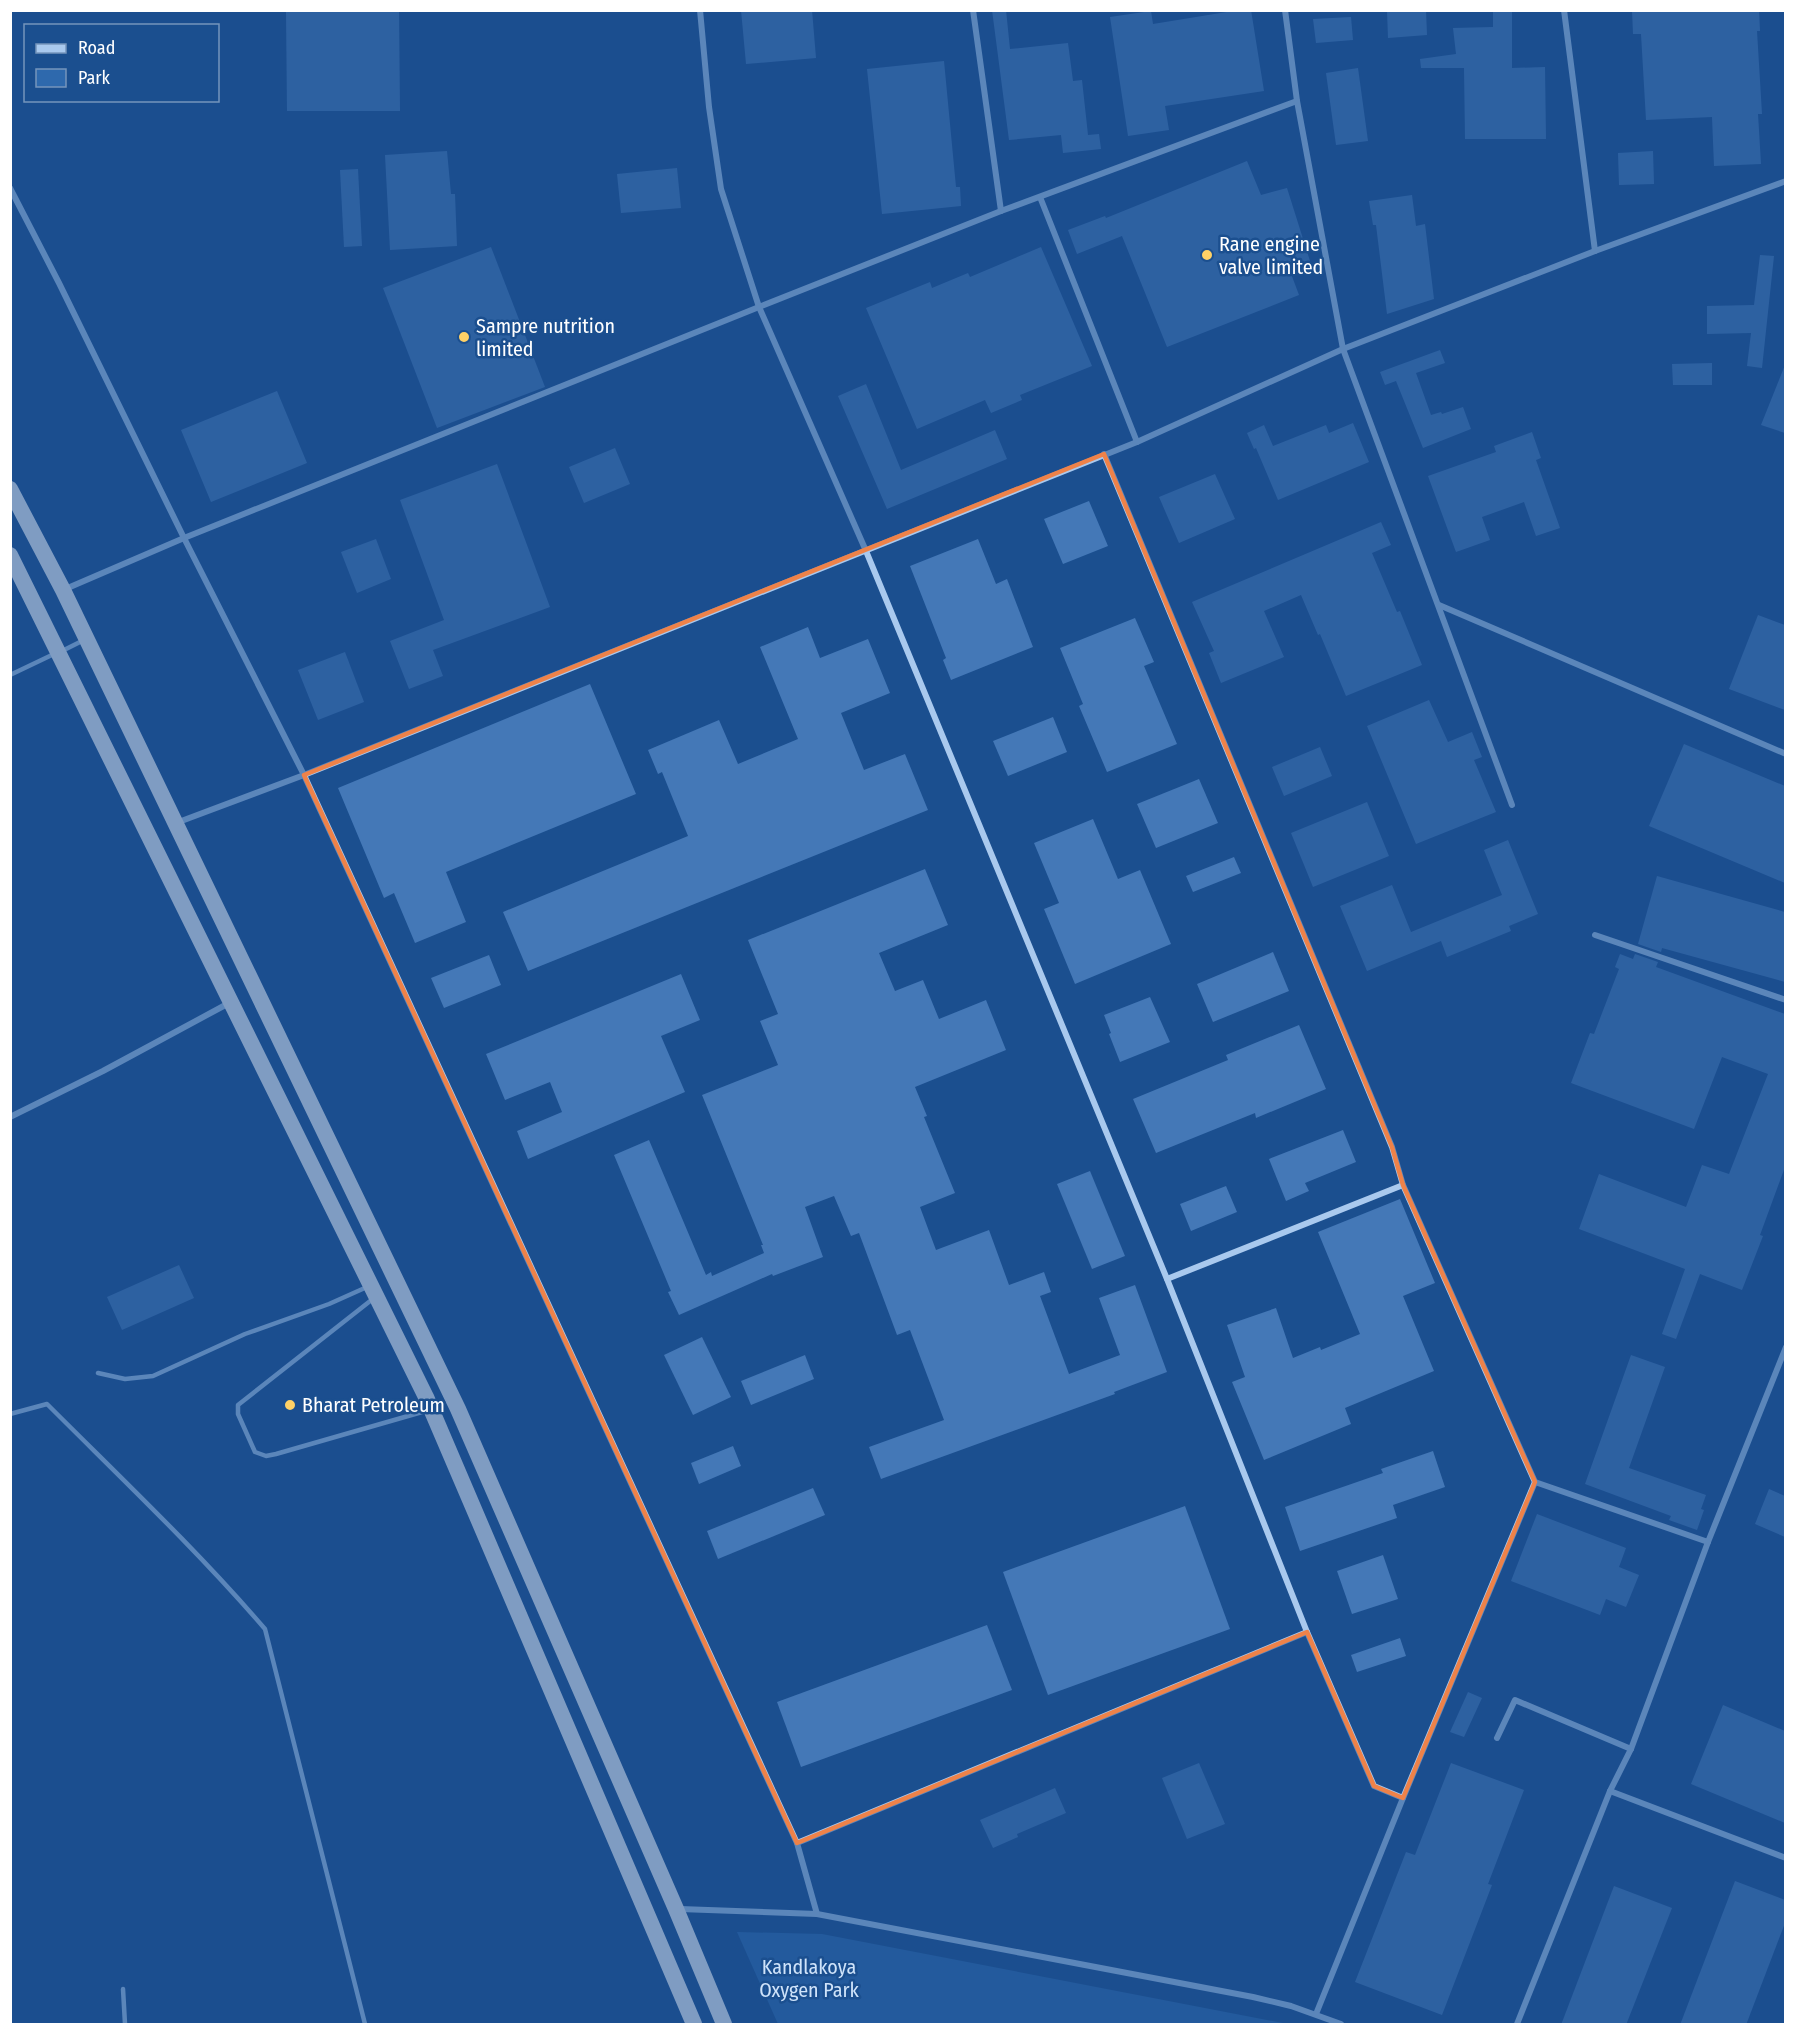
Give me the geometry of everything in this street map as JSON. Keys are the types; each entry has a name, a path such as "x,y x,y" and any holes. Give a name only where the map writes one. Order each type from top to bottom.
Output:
{"highway":[{"path":"10,489 63,590 458,1409 676,1909 724,2025"},
{"path":"10,555 432,1409 694,2025"}],"street":[{"path":"700,10 709,107 722,189 759,307 866,551 1167,1279 1307,1632 1374,1786 1403,1798"},
{"path":"972,10 1001,211"},
{"path":"1285,10 1297,101 1343,349 1512,805"},
{"path":"1564,10 1594,251"},
{"path":"63,590 184,538 1001,211 1297,101"},
{"path":"176,823 304,775 1137,442 1343,349 1594,251 1785,182"},
{"path":"10,188 304,775 797,1843 817,1914"},
{"path":"1040,197 1137,442"},
{"path":"1104,454 1392,1147 1402,1185 1535,1482 1708,1542"},
{"path":"1439,605 1785,754"},
{"path":"1595,935 1785,1000"},
{"path":"10,1117 103,1071 232,1001"},
{"path":"1167,1279 1402,1185"},
{"path":"1517,2025 1610,1791 1631,1749 1708,1542 1785,1347"},
{"path":"1316,2014 1535,1482"},
{"path":"797,1843 1307,1632"},
{"path":"1497,1738 1515,1700 1631,1749"},
{"path":"1610,1791 1785,1858"},
{"path":"676,1909 817,1914 1242,1995 1292,2006 1341,2025"}],"lane":[{"path":"10,675 86,639"},
{"path":"98,1373 125,1379 153,1376 245,1334 329,1304 375,1291"},
{"path":"375,1291 238,1404 238,1414 255,1452 266,1456 276,1455 432,1409"},
{"path":"10,1414 47,1404 182,1538 265,1629 365,2025"},
{"path":"123,1989 125,2025"}],"highlighted area":[{"path":"1104,454 1392,1147 1403,1185 1535,1482 1403,1798 1374,1786 1307,1632 797,1843 304,775"}],"green space":[{"name":"Kandlakoya Oxygen Park","path":"737,1932 822,1934 1288,2024 778,2024"}],"building":[{"path":"399,10 400,111 287,111 286,11"},
{"path":"741,10 812,10 816,58 746,64"},
{"path":"992,10 1006,10 1010,49 1068,43 1073,81 1082,80 1088,135 1099,134 1101,149 1063,153 1061,135 1009,140"},
{"path":"1251,10 1264,91 1165,106 1169,130 1128,136 1110,17 1151,11 1153,24"},
{"path":"1387,10 1426,10 1427,35 1388,38"},
{"path":"1493,10 1512,10 1512,68 1545,67 1546,139 1465,139 1464,68 1421,68 1420,59 1456,54 1453,28 1493,27"},
{"path":"1632,10 1759,10 1760,31 1757,31 1762,114 1758,114 1761,164 1714,166 1712,117 1646,120 1641,34 1633,34"},
{"path":"1351,17 1353,40 1316,43 1313,19"},
{"path":"944,61 956,187 960,187 961,206 882,214 867,69"},
{"path":"1358,68 1368,141 1336,145 1326,73"},
{"path":"447,151 451,194 455,194 457,246 390,250 385,155"},
{"path":"1653,151 1654,184 1619,185 1618,153"},
{"name":"Rane engine valve limited","path":"1247,161 1261,195 1287,188 1310,261 1290,271 1299,295 1167,347 1122,236 1077,254 1068,230 1105,216 1106,218"},
{"path":"677,168 681,208 621,213 617,174"},
{"path":"358,169 362,246 344,247 340,170"},
{"path":"1412,195 1416,226 1425,224 1434,299 1387,314 1376,225 1373,225 1369,201"},
{"name":"Sampre nutrition limited","path":"491,247 545,387 437,428 383,288"},
{"path":"1041,247 1092,366 1020,395 1022,400 991,413 985,400 917,429 866,308 930,282 932,288 968,273 970,277"},
{"path":"1760,255 1774,256 1762,368 1747,366 1751,333 1707,334 1707,306 1754,305"},
{"path":"1440,350 1445,363 1416,373 1431,415 1463,407 1471,429 1423,448 1396,381 1385,385 1380,372"},
{"path":"1712,363 1712,385 1673,385 1672,364"},
{"path":"1785,365 1785,433 1761,425"},
{"path":"866,384 901,470 995,430 1007,459 887,509 838,396"},
{"path":"277,391 307,463 211,502 181,430"},
{"path":"1353,423 1369,462 1278,500 1256,448 1254,449 1247,433 1264,425 1273,446 1326,425 1329,433"},
{"path":"1532,432 1541,458 1536,460 1560,528 1536,536 1524,502 1482,517 1490,540 1456,552 1428,476 1496,452 1494,446"},
{"path":"615,448 630,484 584,503 569,467"},
{"path":"497,464 550,607 433,650 443,676 409,689 390,641 444,620 400,500"},
{"path":"1215,474 1235,519 1179,543 1159,497"},
{"path":"1089,501 1108,546 1063,564 1044,519"},
{"path":"1381,522 1391,545 1372,553 1397,612 1400,611 1422,665 1346,696 1301,595 1264,611 1284,657 1221,683 1209,653 1214,651 1192,602"},
{"path":"376,539 391,579 357,593 341,552"},
{"path":"978,539 996,584 1007,579 1033,647 951,680 943,660 946,658 910,566"},
{"path":"1758,615 1785,625 1785,710 1729,689"},
{"path":"1135,618 1154,662 1144,666 1177,744 1107,772 1079,706 1083,704 1060,648"},
{"path":"808,627 820,658 868,639 890,693 841,713 864,770 905,754 928,810 528,971 503,912 688,836 662,772 658,774 648,750 719,720 738,764 798,739 760,647"},
{"path":"345,652 364,702 318,720 298,670"},
{"path":"590,684 636,794 446,872 466,922 415,943 394,893 384,898 338,788"},
{"path":"1429,700 1448,742 1472,732 1482,757 1474,760 1496,812 1416,844 1367,726"},
{"path":"1053,717 1067,752 1008,776 993,741"},
{"path":"1684,744 1785,786 1785,883 1649,826"},
{"path":"1320,747 1332,776 1284,796 1272,767"},
{"path":"1199,779 1218,823 1156,848 1137,804"},
{"path":"1367,802 1389,856 1313,887 1291,833"},
{"path":"1093,819 1118,879 1140,870 1171,944 1075,984 1044,909 1059,903 1034,843"},
{"path":"1508,840 1538,914 1509,926 1511,931 1447,957 1441,941 1367,971 1340,906 1392,885 1411,932 1502,895 1484,850"},
{"path":"1234,857 1241,873 1193,892 1186,876"},
{"path":"925,869 948,925 879,953 895,991 923,980 939,1019 986,1000 1006,1050 915,1087 927,1116 924,1117 955,1193 920,1207 936,1250 989,1230 1009,1285 1044,1272 1051,1292 1040,1296 1069,1374 1120,1355 1099,1298 1135,1285 1167,1372 1114,1392 1115,1394 881,1479 869,1447 944,1420 910,1330 897,1335 859,1233 851,1236 834,1196 805,1207 823,1257 773,1276 772,1274 679,1315 614,1155 649,1140 706,1275 711,1272 712,1276 764,1253 761,1245 763,1245 702,1095 778,1065 760,1021 778,1014 748,940"},
{"path":"1657,876 1785,912 1785,982 1662,948 1661,952 1638,944"},
{"path":"1273,952 1289,991 1213,1022 1197,984"},
{"path":"1620,954 1633,959 1635,954 1658,962 1656,967 1785,1014 1785,1167 1760,1235 1763,1236 1742,1290 1700,1274 1676,1339 1662,1334 1685,1269 1579,1229 1599,1174 1686,1207 1702,1165 1729,1174 1768,1074 1722,1057 1694,1129 1571,1083 1590,1033 1594,1034 1619,969 1615,967"},
{"path":"489,955 501,985 444,1008 431,978"},
{"path":"681,974 700,1020 661,1036 685,1092 528,1159 517,1131 562,1112 550,1082 505,1100 486,1054"},
{"path":"1150,997 1170,1042 1120,1062 1104,1015"},
{"path":"1299,1025 1326,1089 1256,1118 1255,1113 1156,1153 1133,1099 1228,1060 1226,1055"},
{"path":"1343,1130 1356,1162 1305,1183 1309,1191 1286,1201 1269,1159"},
{"path":"1090,1171 1125,1256 1092,1269 1057,1184"},
{"path":"1226,1186 1237,1212 1191,1231 1180,1204"},
{"path":"1400,1199 1435,1283 1403,1296 1434,1371 1345,1408 1351,1424 1264,1460 1232,1382 1245,1377 1227,1325 1276,1308 1293,1358 1320,1347 1321,1350 1360,1334 1318,1232"},
{"path":"179,1265 194,1298 122,1330 107,1297"},
{"path":"702,1337 731,1397 693,1415 664,1355"},
{"path":"805,1355 814,1379 751,1405 741,1381"},
{"path":"1631,1355 1665,1367 1629,1468 1706,1495 1697,1530 1669,1520 1671,1516 1585,1484"},
{"path":"733,1446 741,1466 699,1484 691,1463"},
{"path":"1433,1451 1445,1487 1393,1505 1397,1518 1300,1551 1285,1507 1383,1473 1381,1469"},
{"path":"813,1488 825,1515 718,1559 707,1531"},
{"path":"1769,1489 1785,1496 1785,1537 1755,1524"},
{"path":"1185,1506 1230,1629 1048,1695 1003,1572"},
{"path":"1537,1514 1626,1548 1619,1567 1639,1575 1626,1607 1606,1599 1600,1615 1511,1581"},
{"path":"1383,1555 1398,1599 1352,1614 1337,1571"},
{"path":"987,1625 1012,1690 801,1767 777,1702"},
{"path":"1400,1638 1406,1656 1357,1672 1351,1655"},
{"path":"1468,1692 1482,1698 1464,1737 1450,1732"},
{"path":"1723,1705 1785,1731 1785,1823 1691,1784"},
{"path":"1199,1763 1225,1824 1187,1839 1162,1778"},
{"path":"1451,1763 1524,1790 1488,1884 1492,1885 1442,2015 1355,1982 1406,1852 1415,1855"},
{"path":"1055,1788 1066,1813 1017,1834 1018,1837 993,1848 980,1820"},
{"path":"1735,1881 1785,1900 1785,1923 1746,2025 1680,2025"},
{"path":"1614,1886 1672,1908 1626,2025 1561,2025"}],"place":[{"name":"Rane engine valve limited","path":"1207,255"},
{"name":"Sampre nutrition limited","path":"464,337"},
{"name":"Bharat Petroleum","path":"290,1405"}]}
